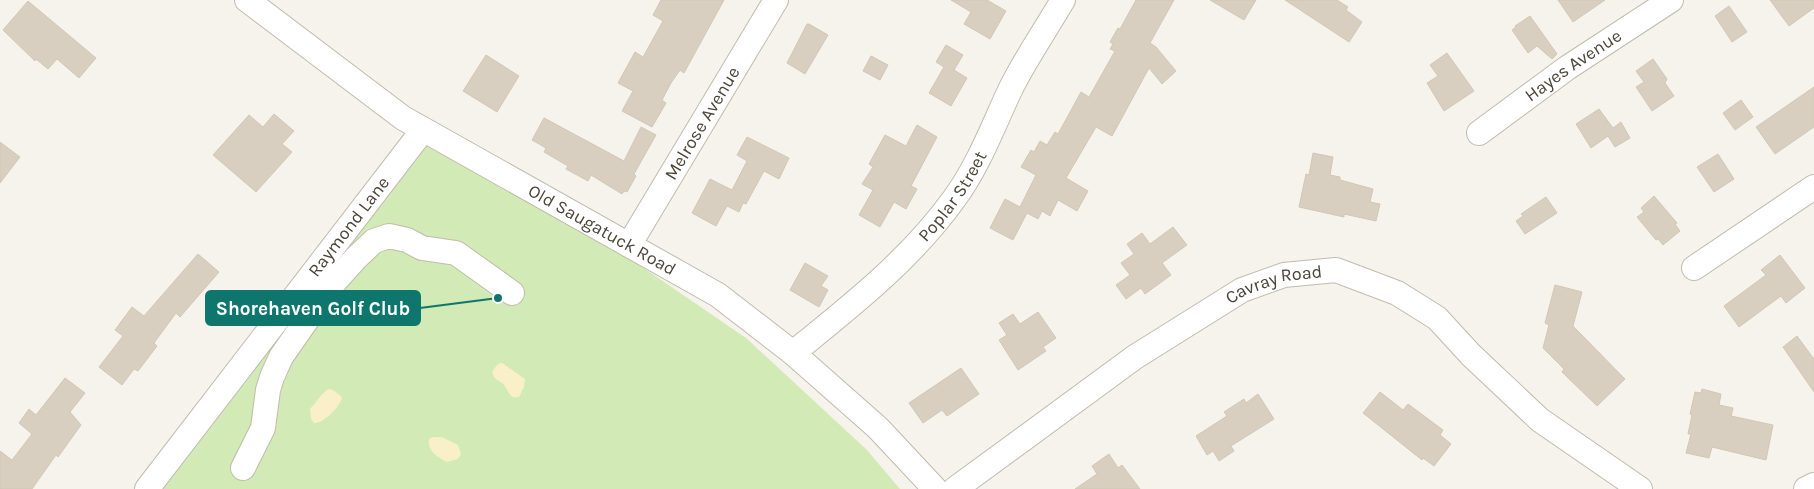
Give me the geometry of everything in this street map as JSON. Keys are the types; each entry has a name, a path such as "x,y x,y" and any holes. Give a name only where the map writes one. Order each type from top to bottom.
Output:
{"street":[{"name":"Old Saugatuck Road","path":"247,0 403,118 718,295 793,353 878,428 935,489"},
{"name":"Melrose Avenue","path":"629,245 776,0"},
{"name":"Poplar Street","path":"793,353 878,283 920,242 955,198 980,159 1012,87 1063,0"},
{"name":"Hayes Avenue","path":"1478,133 1567,68 1671,0"},
{"name":"Raymond Lane","path":"147,489 423,130"},
{"path":"1694,268 1814,187"},
{"path":"243,468 263,428 272,377 281,358 329,288 374,241 389,236 408,240 422,248 456,253 512,292"},
{"name":"Cavray Road","path":"955,489 1135,357 1242,290 1284,275 1336,270 1397,293 1437,318 1471,356 1540,420 1640,489"},
{"path":"1806,489 1814,485"}],"green space":[{"path":"426,145 629,258 746,338 867,450 900,489 162,489"}],"sand":[{"path":"502,363 525,379 524,387 519,397 511,396 503,384 494,377 492,372 497,365"},
{"path":"329,389 342,397 341,401 327,418 314,423 311,419 310,409"},
{"path":"442,437 458,445 461,454 458,459 447,462 436,456 431,450 429,443 429,439"}],"building":[{"path":"661,0 724,0 684,73 680,70 671,83 662,100 666,103 652,127 622,111 633,91 618,83 635,52 643,57 663,21 653,15"},
{"path":"951,0 987,0 1006,11 990,39 964,24 971,12"},
{"path":"1136,0 1174,0 1150,43 1156,47 1176,71 1162,84 1149,68 1112,136 1096,127 1066,178 1088,191 1077,211 1058,200 1050,216 1042,211 1038,219 1027,213 1013,240 990,228 1005,199 1020,207 1036,175 1021,167 1031,150 1034,152 1040,141 1047,145 1055,132 1058,134 1081,92 1089,97 1115,51 1110,49 1113,44 1110,42 1118,28 1120,29"},
{"path":"1210,0 1256,0 1244,20"},
{"path":"1285,0 1337,0 1348,7 1346,10 1362,22 1349,42"},
{"path":"1558,0 1605,0 1573,22"},
{"path":"1770,0 1814,0 1814,8 1789,26"},
{"path":"28,1 96,58 79,78 57,59 48,69 36,59 35,61 3,30"},
{"path":"1729,6 1747,32 1732,42 1715,16"},
{"path":"1530,16 1557,54 1552,59 1537,46 1528,53 1512,30"},
{"path":"807,24 828,35 805,74 787,63"},
{"path":"946,45 963,55 954,70 967,78 951,106 929,93 944,67 936,62"},
{"path":"1447,53 1474,91 1444,111 1427,83 1438,76 1430,65"},
{"path":"486,55 519,76 497,112 463,91"},
{"path":"871,56 888,65 880,80 863,71"},
{"path":"1653,59 1667,79 1665,83 1674,96 1652,111 1636,87 1644,82 1636,71"},
{"path":"1814,87 1814,127 1775,154 1756,127"},
{"path":"1741,100 1753,117 1735,130 1723,113"},
{"path":"1599,109 1613,128 1621,122 1630,138 1615,147 1608,136 1591,148 1576,124"},
{"path":"274,114 294,131 282,144 292,152 256,192 213,155 249,115 263,127"},
{"path":"544,118 624,161 641,127 656,135 634,174 636,176 627,192 624,191 622,194 591,175 588,181 566,169 568,166 544,152 546,148 532,140"},
{"path":"917,125 937,137 911,186 917,189 906,209 894,202 880,227 859,215 873,190 862,184 873,167 869,164 885,135 906,146"},
{"path":"747,137 789,158 779,179 764,171 746,204 743,203 739,212 727,206 716,226 692,213 710,179 732,190 747,161 737,155"},
{"path":"0,142 20,157 0,183"},
{"path":"1313,153 1333,157 1330,175 1340,177 1340,180 1373,189 1370,202 1380,204 1376,221 1344,214 1344,217 1299,207 1306,174 1309,175"},
{"path":"1718,154 1734,179 1714,192 1697,167"},
{"path":"1654,196 1677,223 1675,224 1680,231 1663,245 1658,239 1656,240 1637,217 1644,212 1641,208"},
{"path":"1546,197 1557,213 1525,234 1516,221 1523,216 1521,214"},
{"path":"1173,227 1187,245 1162,263 1171,275 1145,294 1141,288 1126,299 1116,285 1130,275 1121,263 1134,254 1127,244 1142,233 1150,244"},
{"path":"198,254 219,272 180,317 176,313 154,343 157,346 138,371 134,369 122,385 99,367 123,336 115,330 132,307 144,316"},
{"path":"1780,255 1805,288 1786,303 1781,296 1739,327 1724,306 1766,275 1761,270"},
{"path":"805,263 828,276 821,286 828,290 819,307 790,290"},
{"path":"1555,285 1582,292 1573,326 1625,379 1597,406 1562,372 1564,369 1543,348 1549,325 1545,323"},
{"path":"1038,312 1056,338 1043,347 1046,351 1018,370 999,340 1007,335 999,323 1013,314 1020,324"},
{"path":"1797,336 1814,359 1814,392 1783,347"},
{"path":"961,368 979,394 947,416 942,410 923,423 909,403"},
{"path":"65,378 85,393 70,412 81,425 58,457 56,455 32,489 0,489 0,451 12,460 32,434 19,423 29,409 36,415"},
{"path":"1702,389 1721,394 1719,405 1733,408 1731,416 1773,425 1766,460 1712,447 1709,458 1686,453 1691,434 1688,434 1695,392 1701,393"},
{"path":"1380,392 1403,410 1408,404 1443,430 1440,435 1451,444 1434,466 1423,458 1422,460 1363,413"},
{"path":"1258,394 1274,419 1231,446 1234,451 1219,461 1213,451 1207,455 1196,436 1227,416 1224,412 1244,399 1246,403"},
{"path":"1109,454 1118,468 1122,465 1140,489 1075,489 1097,474 1092,466"}],"place":[{"name":"Shorehaven Golf Club","path":"498,298"}]}
